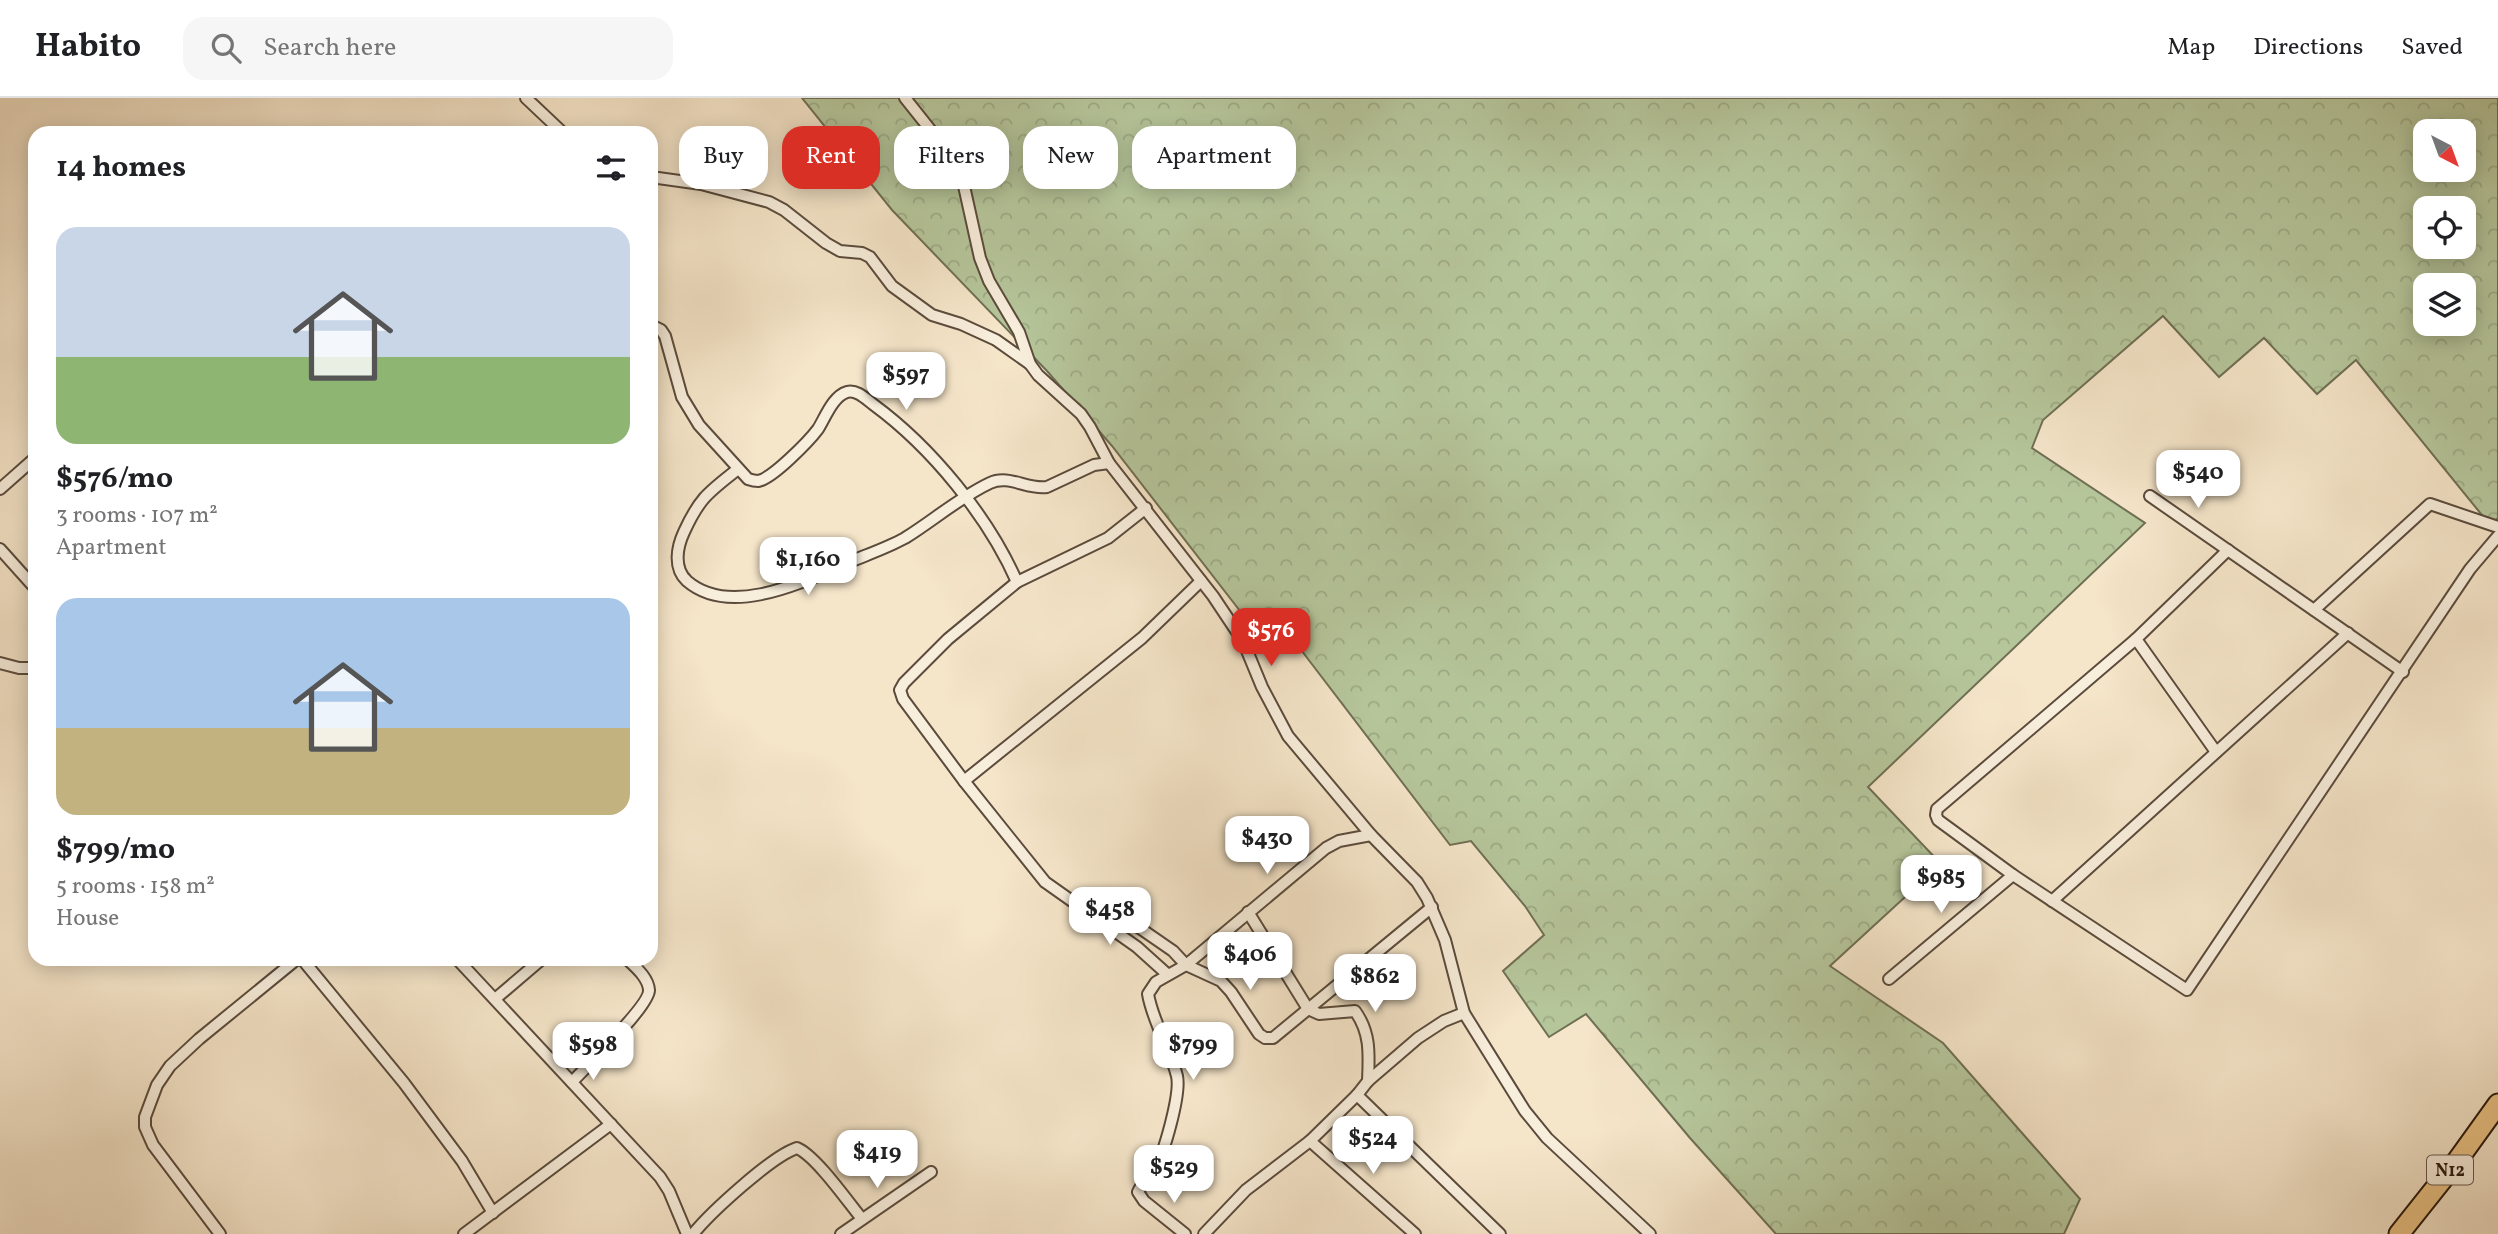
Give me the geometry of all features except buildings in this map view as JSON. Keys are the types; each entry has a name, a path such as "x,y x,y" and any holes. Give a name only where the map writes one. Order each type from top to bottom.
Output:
{"highway":[{"name":"N12","path":"2399,1234 2414,1226 2498,1104"}],"street":[{"path":"526,98 556,126"},
{"path":"905,98 956,162 962,177 980,258 989,281 1019,332 1030,364 1038,375 1080,414 1109,463 1201,581 1242,641 1288,736 1371,835 1417,883 1432,907 1445,940 1464,1013 1525,1111 1547,1138 1650,1234"},
{"path":"658,178 701,184 769,202 784,209 840,251 862,253 870,257 892,286 932,315 961,324 996,340 1030,364"},
{"path":"658,328 665,336 682,397 699,425 748,479 759,481 803,446 843,393 850,391 859,394 883,411 936,462 998,545 1017,582"},
{"path":"738,469 702,498 694,509 679,543 677,560 683,577 703,592 722,597 754,595 801,583 904,538 991,482 1009,480 1038,488 1047,487 1094,465 1109,463"},
{"path":"0,489 28,464"},
{"path":"2150,496 2403,671"},
{"path":"2314,610 2430,504 2498,527"},
{"path":"1146,508 1108,538 1017,582 948,639 900,690 903,699 964,781 1045,882 1138,947 1167,974"},
{"path":"2228,550 2136,639 1937,808 1936,815 1938,820 2013,875 2187,990 2470,569 2498,536"},
{"path":"0,549 28,576"},
{"path":"964,781 1142,638 1201,581"},
{"path":"2052,901 2348,633"},
{"path":"2136,639 2216,752"},
{"path":"0,663 28,668"},
{"path":"1185,1234 1144,1201 1138,1192 1154,1171 1178,1095 1177,1077 1150,1008 1148,994 1156,982 1186,965 1326,848 1339,841 1371,835"},
{"path":"1889,979 2013,875"},
{"path":"1071,900 1099,908 1131,922 1173,951 1186,965 1221,981 1259,1034 1265,1038 1273,1038 1432,907"},
{"path":"1248,912 1308,1009 1319,1014 1355,1011 1369,1044 1368,1081"},
{"path":"220,1234 153,1145 145,1127 145,1117 157,1085 170,1066 199,1039 291,966"},
{"path":"306,966 404,1083 462,1161 493,1213"},
{"path":"464,966 637,1150 669,1191 687,1234"},
{"path":"495,999 534,966"},
{"path":"572,1082 649,996 649,987 634,966"},
{"path":"1204,1234 1246,1190 1310,1141 1368,1081 1418,1038 1444,1021 1464,1013"},
{"path":"1357,1095 1500,1234"},
{"path":"464,1234 611,1124"},
{"path":"1310,1141 1415,1234"},
{"path":"693,1234 725,1202 777,1159 797,1148 803,1150 862,1219"},
{"path":"841,1234 930,1172"}],"green space":[{"path":"802,98 2498,98 2498,518 2490,525 2356,360 2317,394 2264,338 2219,377 2163,316 2043,420 2032,448 2145,523 1868,787 1941,864 1830,966 1943,1043 2080,1199 2064,1234 1776,1234 1690,1138 1586,1014 1549,1037 1503,971 1544,935 1525,906 1471,841 1450,845 1282,625 1261,638 1112,446 1047,371 892,210 875,189 880,189 880,126 824,126"}]}
